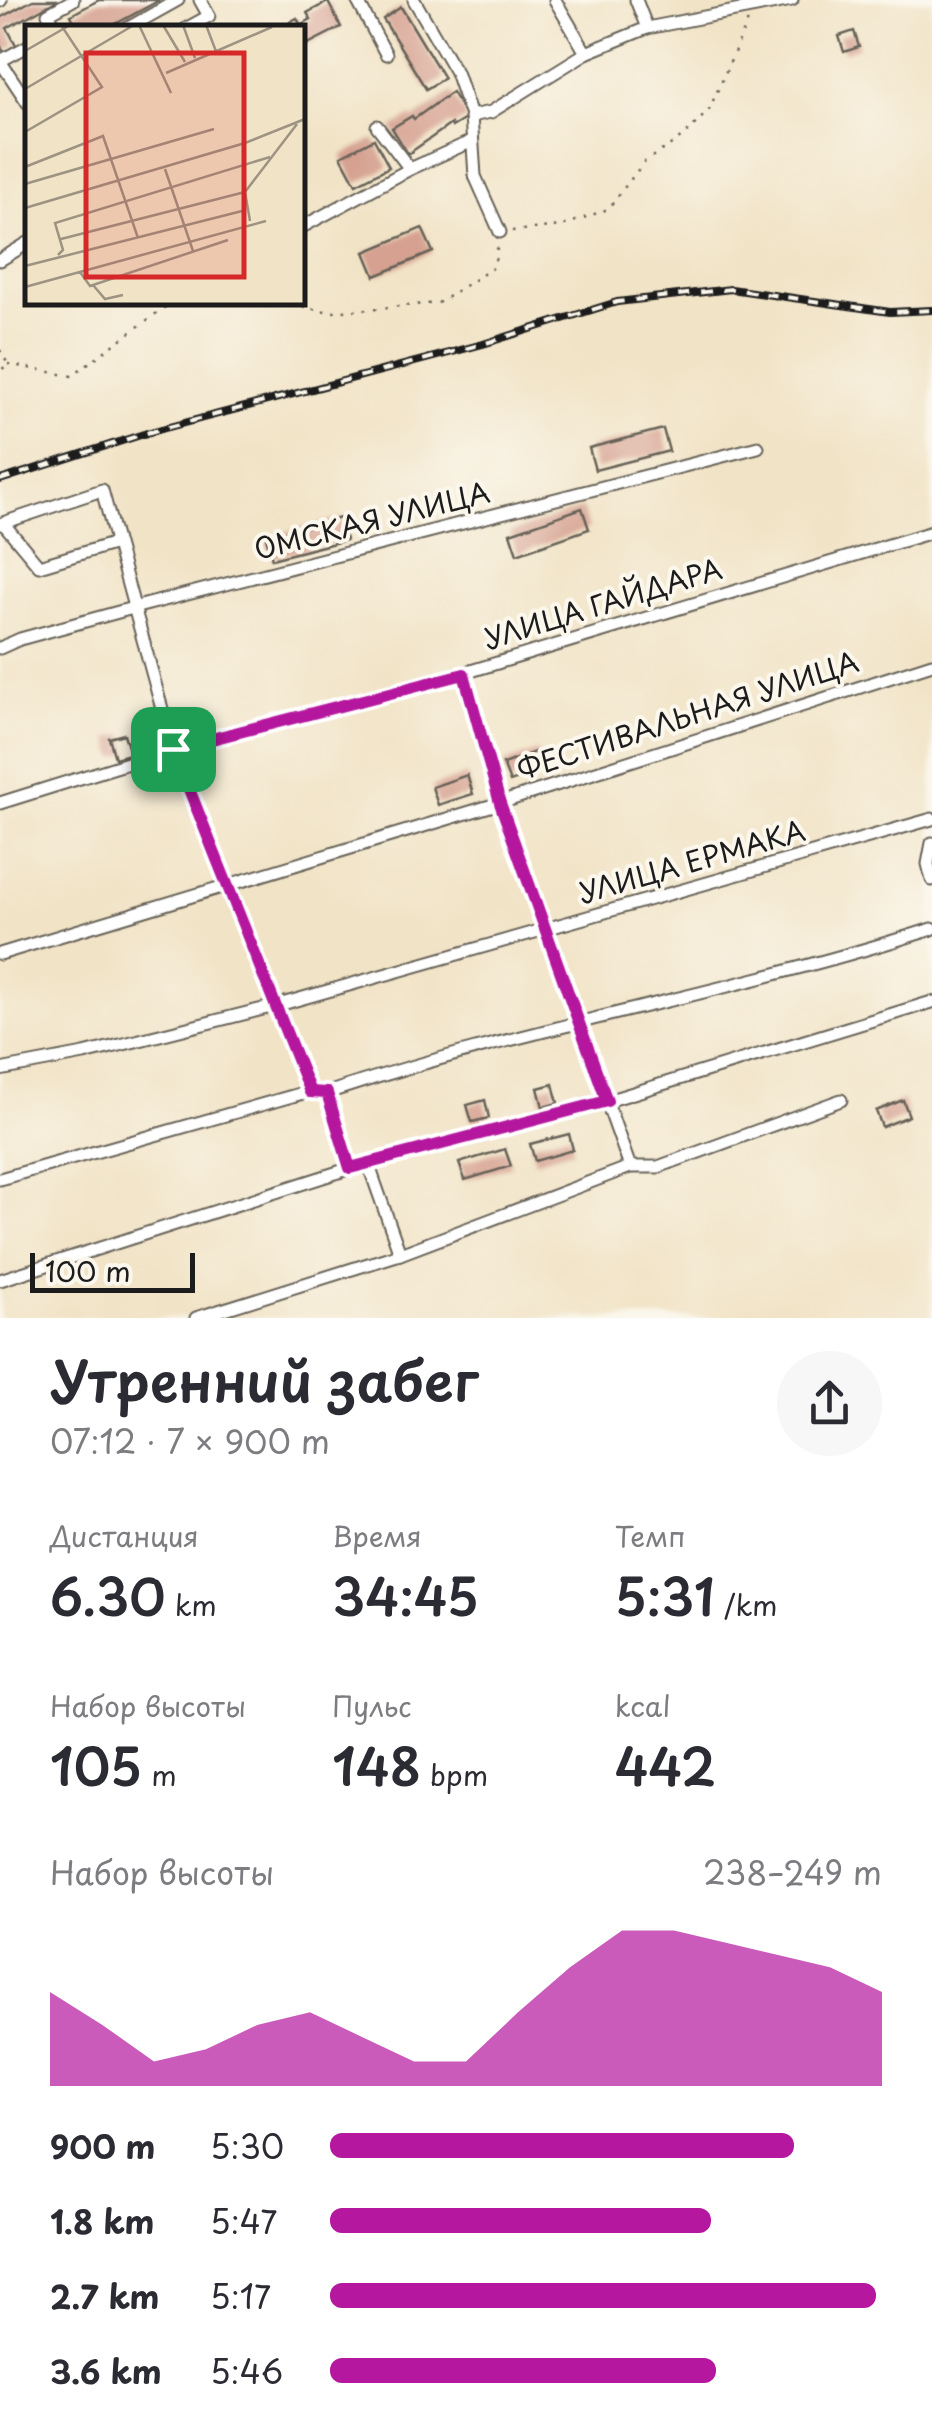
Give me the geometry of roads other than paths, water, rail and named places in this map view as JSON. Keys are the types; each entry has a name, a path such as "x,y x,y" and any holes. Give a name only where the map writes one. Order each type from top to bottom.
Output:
{"street":[{"path":"54,25 48,14 73,0"},
{"path":"133,25 178,0"},
{"path":"192,25 209,16 200,0"},
{"path":"358,0 386,54"},
{"path":"414,0 456,72 471,116 475,176 500,232"},
{"path":"555,0 586,53"},
{"path":"636,0 646,28"},
{"path":"471,116 491,112 586,53 646,28 792,0"},
{"path":"23,86 0,61 25,48"},
{"path":"377,126 410,169"},
{"path":"305,224 472,141"},
{"path":"0,260 25,245"},
{"name":"ОМСКАЯ УЛИЦА","path":"0,648 134,608 758,447"},
{"path":"116,543 39,566 2,524 102,490 173,749 310,1092"},
{"name":"УЛИЦА ГАЙДАРА","path":"0,803 173,749 464,674 932,532"},
{"name":"ФЕСТИВАЛЬНАЯ УЛИЦА","path":"0,954 500,803 932,664"},
{"path":"464,674 500,803 630,1166"},
{"name":"УЛИЦА ЕРМАКА","path":"0,1070 84,1054 275,1006 932,819"},
{"path":"932,843 928,864 932,880"},
{"path":"0,1179 310,1092 327,1093 578,1023 834,961 932,929"},
{"path":"0,1280 350,1168 607,1101 932,1002"},
{"path":"327,1093 350,1168"},
{"path":"196,1318 400,1254 630,1166 658,1166 841,1100"},
{"path":"368,1163 400,1254"}],"railway":[{"path":"0,480 150,432 483,344 617,302 731,289 890,312 932,310"}]}
